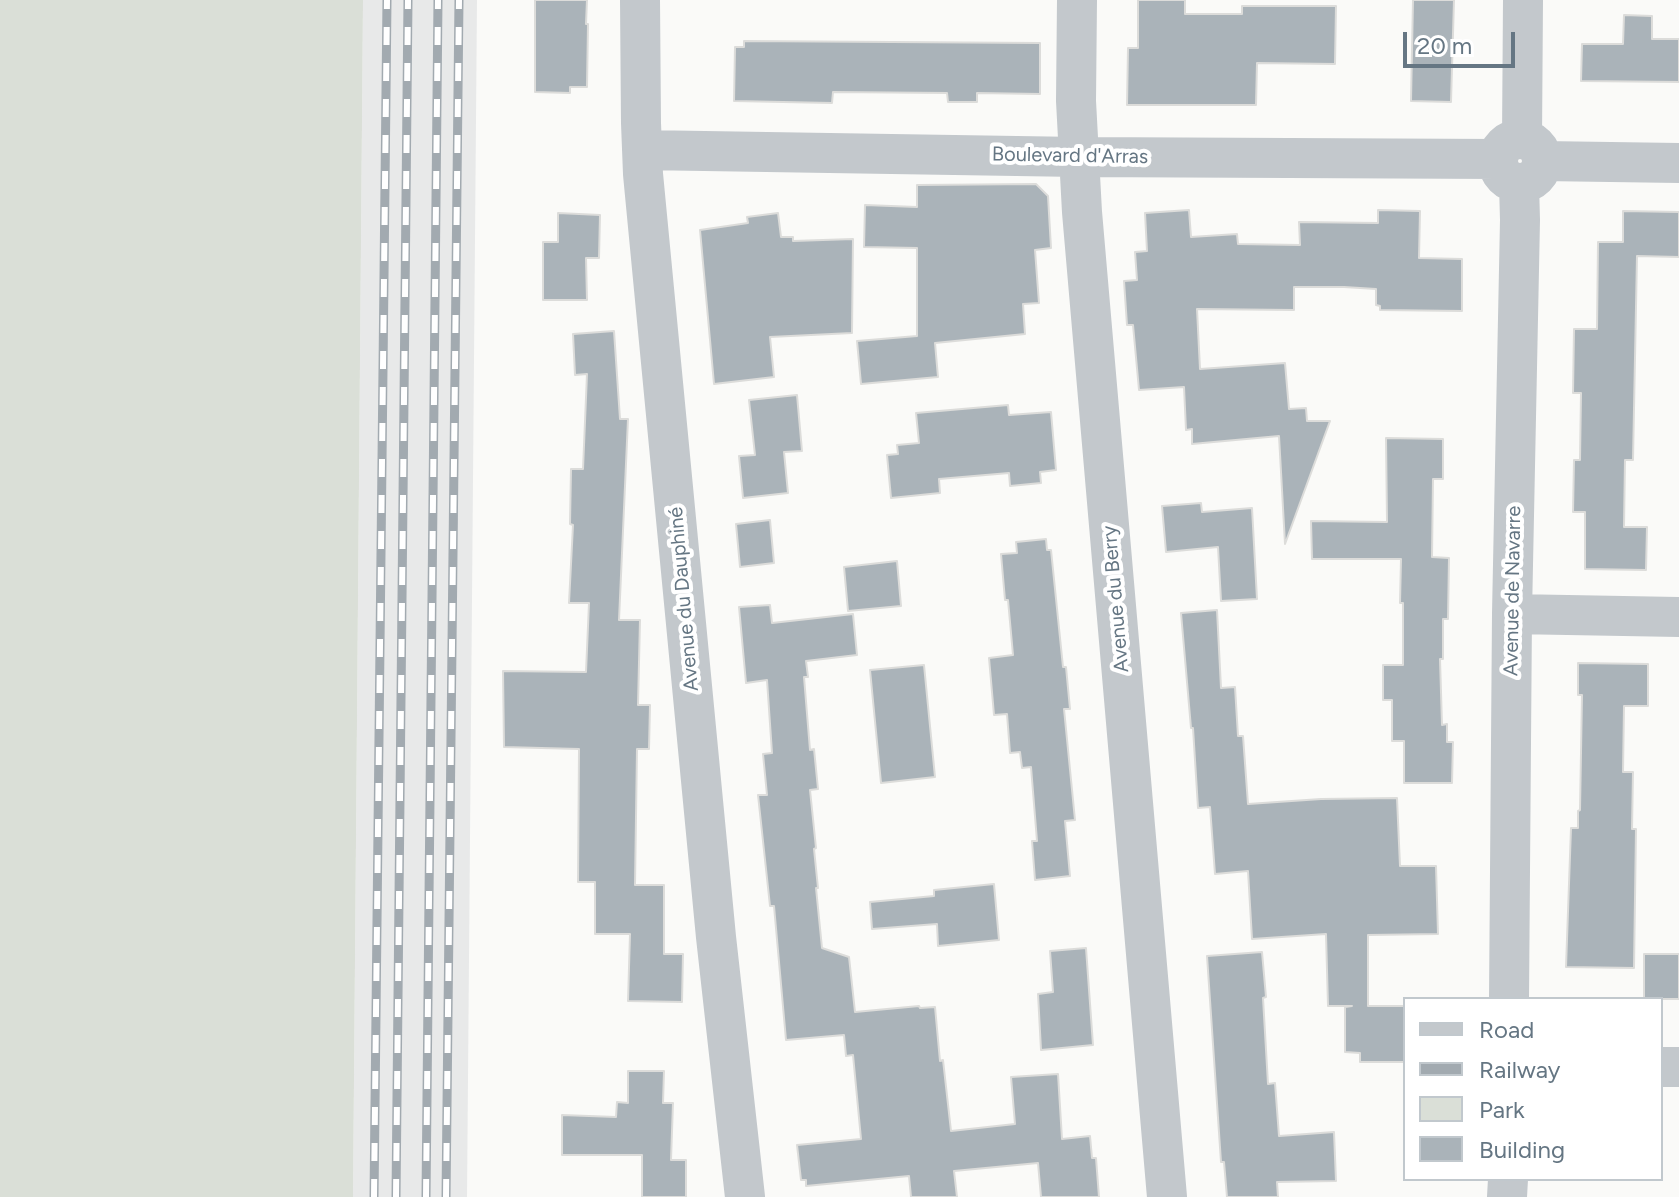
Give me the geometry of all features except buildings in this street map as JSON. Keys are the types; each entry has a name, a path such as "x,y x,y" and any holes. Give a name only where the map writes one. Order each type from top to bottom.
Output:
{"street":[{"name":"Avenue du Dauphiné","path":"640,0 642,150 712,905 745,1197"},
{"name":"Avenue du Berry","path":"1077,0 1076,101 1086,260 1167,1197"},
{"name":"Avenue de Navarre","path":"1509,997 1523,0"},
{"name":"Boulevard d'Arras","path":"642,150 1679,163"},
{"path":"1512,614 1679,617"}],"shaded area":[{"path":"363,0 477,0 467,1197 353,1197"}],"green space":[{"path":"0,0 363,0 353,1197 0,1197"}],"railway":[{"path":"374,1197 387,0"},
{"path":"396,1197 408,0"},
{"path":"426,1197 438,0"},
{"path":"446,1197 459,0"}]}
